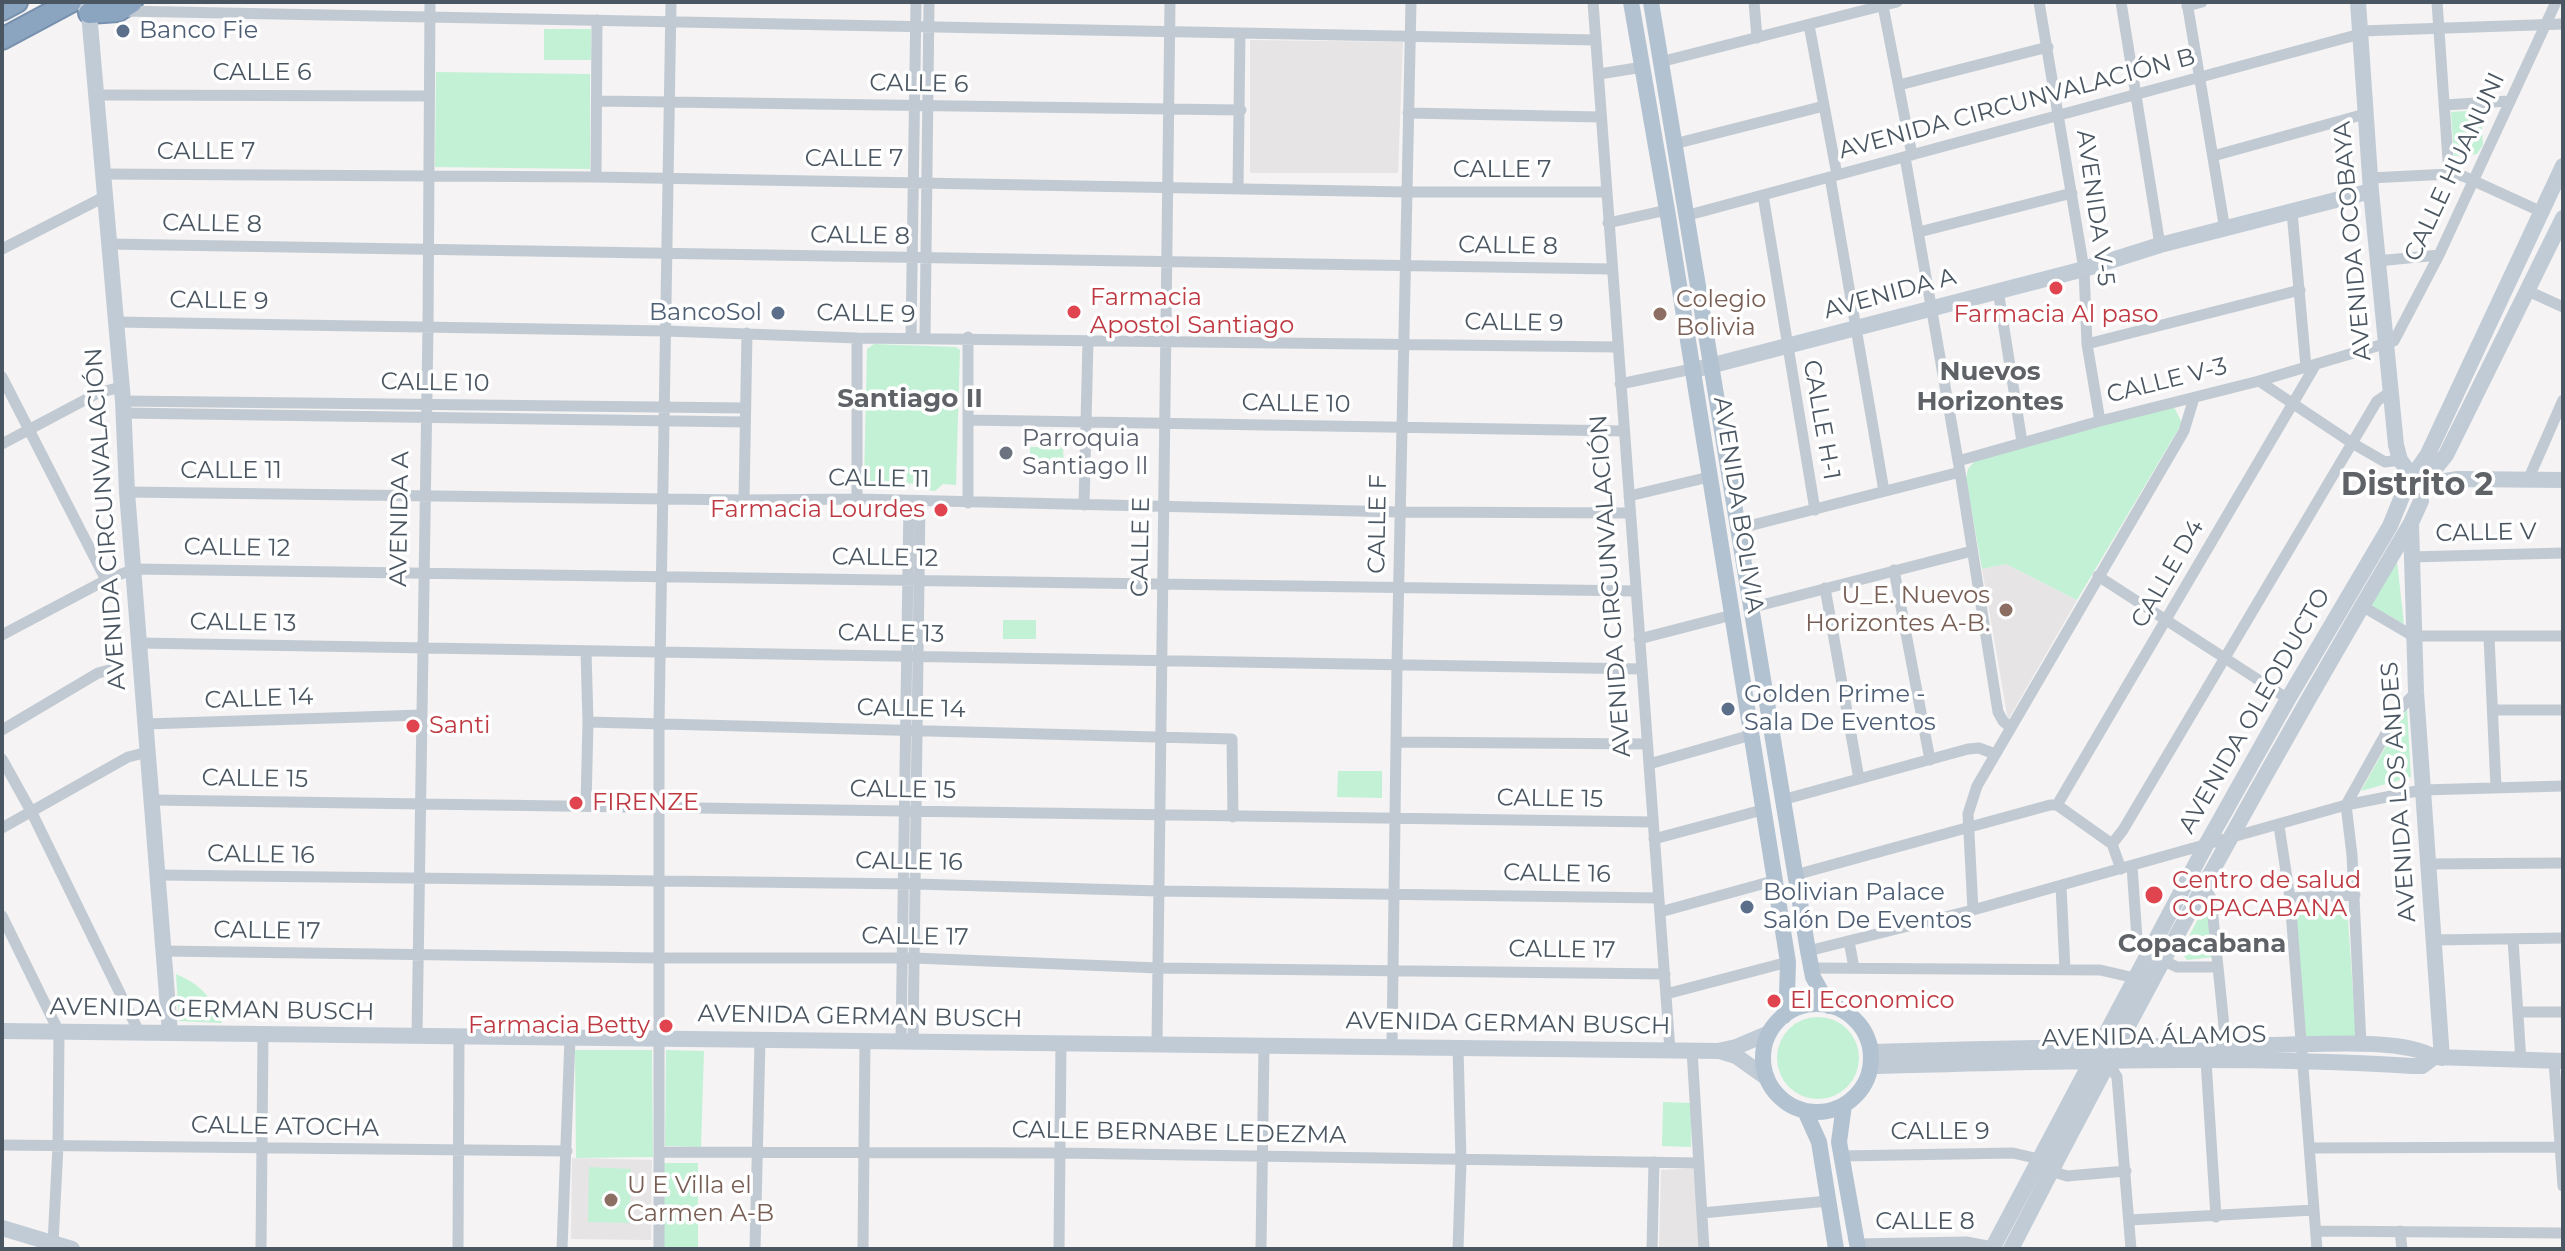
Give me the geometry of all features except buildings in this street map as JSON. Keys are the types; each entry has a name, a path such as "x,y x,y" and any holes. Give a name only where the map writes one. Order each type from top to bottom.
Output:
{"highway":[{"path":"2,10 17,2"},
{"path":"2,39 71,2"},
{"path":"86,8 125,6"}],"main road":[{"name":"AVENIDA BOLIVIA","path":"1631,2 1788,962 1784,1016"},
{"name":"AVENIDA BOLIVIA","path":"1651,2 1810,960 1819,990 1829,1006"},
{"path":"1805,1005 1829,1006 1840,1009 1857,1022 1868,1041 1871,1059 1862,1089 1844,1105 1821,1112 1805,1111 1784,1101 1767,1078 1763,1057 1769,1033 1784,1016 1805,1005"},
{"path":"1844,1105 1839,1129 1841,1156 1858,1247"},
{"path":"1805,1111 1819,1142 1836,1249"}],"street":[{"name":"AVENIDA A","path":"417,1036 430,2"},
{"path":"659,1249 659,724 671,2"},
{"path":"911,337 916,2"},
{"path":"925,337 929,2"},
{"name":"CALLE E","path":"1157,1044 1170,2"},
{"name":"CALLE F","path":"1392,1047 1411,2"},
{"name":"AVENIDA CIRCUNVALACIÓN","path":"1593,2 1670,1050"},
{"path":"1754,2 1757,38"},
{"path":"1660,62 1897,2"},
{"name":"AVENIDA V-5","path":"2039,2 2084,269 2087,344 2100,421"},
{"path":"2121,2 2160,245"},
{"path":"2202,2 2187,4 2225,230"},
{"name":"AVENIDA OCOBAYA","path":"2358,2 2370,185 2396,445 2417,472"},
{"path":"2437,2 2449,174"},
{"name":"CALLE HUANUNI","path":"2386,343 2399,336 2556,2"},
{"path":"125,6 429,17 1596,40"},
{"path":"1883,6 1899,85 1919,232 1998,712 2010,727"},
{"name":"AVENIDA CIRCUNVALACIÓN","path":"86,8 123,400 127,492 170,1033"},
{"path":"596,177 597,20"},
{"name":"AVENIDA CIRCUNVALACIÓN B","path":"1685,216 2360,32 2563,24"},
{"path":"1809,25 1884,491"},
{"path":"1238,187 1240,33"},
{"path":"1899,85 2048,47"},
{"path":"1599,74 1643,67"},
{"name":"CALLE 6","path":"96,95 428,96"},
{"name":"CALLE 6","path":"598,101 1241,110"},
{"path":"2444,105 2509,101"},
{"path":"1674,144 1824,106"},
{"path":"1408,113 1600,117"},
{"path":"2213,156 2365,114"},
{"path":"2417,472 2563,166"},
{"name":"CALLE 7","path":"102,174 596,177 1406,192 1606,192"},
{"path":"2370,185 2449,174 2472,179 2542,212"},
{"name":"AVENIDA A","path":"1692,369 1710,367 2084,269 2160,245 2292,212 2370,185"},
{"path":"1919,232 2072,193"},
{"name":"CALLE H-1","path":"1763,195 1815,510"},
{"path":"2,249 104,197"},
{"path":"1608,223 1667,210"},
{"path":"2292,212 2311,365"},
{"path":"2417,472 2446,455 2563,218"},
{"name":"CALLE 8","path":"108,244 1611,269"},
{"path":"2377,261 2439,255"},
{"path":"1998,290 2022,442"},
{"path":"2087,344 2300,290"},
{"path":"2528,291 2563,307"},
{"name":"CALLE 9","path":"115,322 666,331 857,338 1617,347"},
{"path":"744,500 747,333"},
{"path":"968,337 968,503"},
{"path":"857,338 857,499"},
{"path":"1084,505 1088,340"},
{"name":"CALLE V-3","path":"1737,529 1884,491 2022,442 2259,381 2386,343"},
{"name":"CALLE D4","path":"2057,805 2293,403 2311,365"},
{"path":"1620,384 1692,369"},
{"path":"2,377 106,580"},
{"path":"2259,381 2385,462 2417,472 2458,479 2563,480"},
{"path":"2112,844 2377,401 2392,391"},
{"path":"2,444 98,393 123,400"},
{"path":"1973,910 1968,827 1971,800 2010,727 2184,431 2194,398"},
{"name":"CALLE 10","path":"123,400 745,408"},
{"name":"CALLE 10","path":"123,400 426,418 745,422"},
{"path":"2528,480 2563,400"},
{"name":"CALLE 10","path":"968,420 1624,431"},
{"name":"AVENIDA OLEODUCTO","path":"2011,1249 2045,1165 2155,956 2206,845 2390,526 2403,494 2402,479 2417,472 2430,494 2421,501 2203,885 2155,956 2135,978 2102,1054"},
{"path":"1629,496 1709,477"},
{"name":"CALLE 11","path":"127,492 857,499 1400,512 1630,513"},
{"path":"2403,494 2408,499 2421,501"},
{"path":"907,1042 915,502"},
{"name":"AVENIDA LOS ANDES","path":"2411,523 2413,636 2434,940 2438,1057"},
{"path":"1750,608 1972,551"},
{"name":"CALLE V","path":"2410,557 2563,553"},
{"path":"2,635 106,580 134,569"},
{"name":"CALLE 12","path":"134,569 1636,591"},
{"path":"1894,570 1930,760"},
{"path":"2098,576 2288,699"},
{"path":"1825,588 1859,779"},
{"path":"2362,606 2413,636 2563,636"},
{"path":"1639,639 1732,615"},
{"path":"2489,637 2496,787"},
{"name":"CALLE 13","path":"139,643 1642,669"},
{"path":"586,651 586,805"},
{"path":"2,730 98,673 117,668"},
{"path":"2361,1045 2355,895 2346,805 2399,710 2416,692"},
{"path":"2494,710 2563,710"},
{"name":"CALLE 14","path":"146,724 422,715"},
{"name":"CALLE 14","path":"588,722 1232,739 1233,817"},
{"path":"1649,764 1751,735"},
{"path":"1396,742 1647,744"},
{"path":"1782,800 1968,749 1979,748 1995,754"},
{"path":"2,828 128,757 148,752"},
{"path":"2,759 32,813 139,1032"},
{"path":"1810,960 1849,941 2061,886 2346,805 2422,790 2563,786"},
{"name":"CALLE 15","path":"151,800 1653,822"},
{"path":"1795,875 2040,807 2057,805 2112,844 2126,867 2137,939 2155,956 2177,967 2216,967"},
{"path":"1654,839 1762,810"},
{"path":"2279,826 2290,898 2317,1249"},
{"path":"2428,864 2563,863"},
{"name":"CALLE 16","path":"158,875 910,884 1659,898"},
{"path":"1660,912 1773,881"},
{"path":"2203,885 2211,898 2226,1046"},
{"path":"2061,886 2065,970"},
{"path":"2290,898 2355,895"},
{"path":"2,916 59,1032 53,1243"},
{"path":"2434,940 2563,938"},
{"path":"2513,939 2521,1061"},
{"path":"1849,941 1854,968"},
{"name":"CALLE 17","path":"164,951 908,958 1158,968 1665,974"},
{"path":"1810,960 1854,968 2100,970 2135,978"},
{"path":"1666,994 1788,962"},
{"path":"2518,1012 2563,1012"},
{"name":"AVENIDA GERMAN BUSCH","path":"2,1031 1718,1051 1769,1033"},
{"path":"261,1249 263,1034"},
{"path":"458,1249 459,1037"},
{"path":"562,1249 570,1038"},
{"path":"755,1249 760,1040"},
{"path":"863,1249 865,1041"},
{"path":"1059,1249 1061,1043"},
{"name":"AVENIDA ÁLAMOS","path":"2102,1054 2206,1061 2361,1045 2421,1050 2438,1057 2558,1061"},
{"path":"1261,1249 1264,1046"},
{"name":"AVENIDA ÁLAMOS","path":"1871,1059 2102,1054 2226,1046 2412,1066 2422,1066 2438,1057"},
{"path":"1458,1048 1461,1161 1458,1249"},
{"path":"1692,1050 1704,1249"},
{"name":"AVENIDA GERMAN BUSCH","path":"1718,1051 1753,1066 1767,1078"},
{"path":"2102,1054 2117,1077 2131,1249"},
{"path":"2206,1061 2216,1217"},
{"path":"2558,1061 2563,1186"},
{"name":"CALLE ATOCHA","path":"2,1145 567,1151"},
{"path":"2310,1148 2562,1147"},
{"name":"CALLE BERNABE LEDEZMA","path":"659,1152 1061,1153 1699,1163"},
{"name":"CALLE 9","path":"1841,1156 2013,1153 2067,1176 2126,1171"},
{"path":"1652,1249 1654,1162"},
{"name":"AVENIDA OLEODUCTO","path":"1992,1248 2045,1165"},
{"path":"1702,1213 1828,1201"},
{"path":"2129,1220 2314,1210"},
{"path":"2,1228 72,1249"},
{"path":"2316,1231 2563,1233"},
{"path":"2400,1231 2402,1249"},
{"name":"CALLE 8","path":"1858,1247 1966,1242 1992,1248"}],"shaded area":[{"path":"1250,40 1403,42 1398,173 1250,173"},
{"path":"2006,564 2077,600 2008,720 1982,569"},
{"name":"U E Villa el Carmen A-B","path":"572,1158 652,1160 651,1240 571,1239"},
{"path":"1695,1168 1699,1249 1659,1249 1661,1170"}],"green space":[{"path":"544,29 591,29 591,60 544,60"},
{"path":"436,72 590,74 590,169 435,167"},
{"path":"2481,110 2483,145 2477,154 2454,156 2451,112"},
{"path":"874,344 956,347 960,350 956,485 943,484 935,491 927,490 923,483 900,484 892,490 886,488 883,482 864,481 867,349"},
{"path":"2174,407 2182,423 2077,600 2006,564 1982,569 1966,479 1968,469 1978,457"},
{"path":"1030,447 1063,447 1064,467 1030,468"},
{"path":"2397,561 2404,624 2370,605"},
{"path":"1003,620 1036,620 1036,639 1003,639"},
{"path":"2407,708 2411,777 2361,791"},
{"path":"1338,771 1382,771 1382,798 1337,797"},
{"path":"2347,905 2356,1036 2306,1039 2294,908"},
{"path":"2203,909 2207,909 2214,957 2187,960 2181,952"},
{"path":"176,974 205,993 222,1023 179,1021"},
{"path":"1810,1017 1826,1017 1841,1024 1852,1035 1859,1058 1856,1074 1847,1087 1826,1099 1810,1099 1795,1092 1784,1081 1777,1066 1777,1050 1784,1035 1795,1024"},
{"path":"575,1050 652,1050 653,1157 576,1158"},
{"path":"666,1050 704,1051 701,1147 665,1146"},
{"path":"1663,1102 1692,1103 1691,1147 1662,1146"},
{"path":"662,1163 698,1163 698,1249 662,1249"},
{"path":"589,1167 631,1169 630,1223 588,1222"}],"place":[{"name":"Banco Fie","path":"123,31"},
{"name":"Farmacia Al paso","path":"2056,288"},
{"name":"Farmacia Apostol Santiago","path":"1074,312"},
{"name":"BancoSol","path":"778,313"},
{"name":"Colegio Bolivia","path":"1660,314"},
{"name":"Parroquia Santiago ll","path":"1006,453"},
{"name":"Farmacia Lourdes","path":"941,510"},
{"name":"U_E. Nuevos Horizontes A-B.","path":"2006,610"},
{"name":"Golden Prime - Sala De Eventos","path":"1728,709"},
{"name":"Santi","path":"413,726"},
{"name":"FIRENZE","path":"576,803"},
{"name":"Centro de salud COPACABANA","path":"2154,895"},
{"name":"Bolivian Palace Salón De Eventos","path":"1747,907"},
{"name":"El Economico","path":"1774,1001"},
{"name":"Farmacia Betty","path":"666,1026"},
{"name":"U E Villa el Carmen A-B","path":"611,1200"}],"district":[{"name":"Nuevos Horizontes","path":"1990,387"},
{"name":"Santiago II","path":"910,399"},
{"name":"Distrito 2","path":"2417,486"},
{"name":"Copacabana","path":"2202,944"}]}
